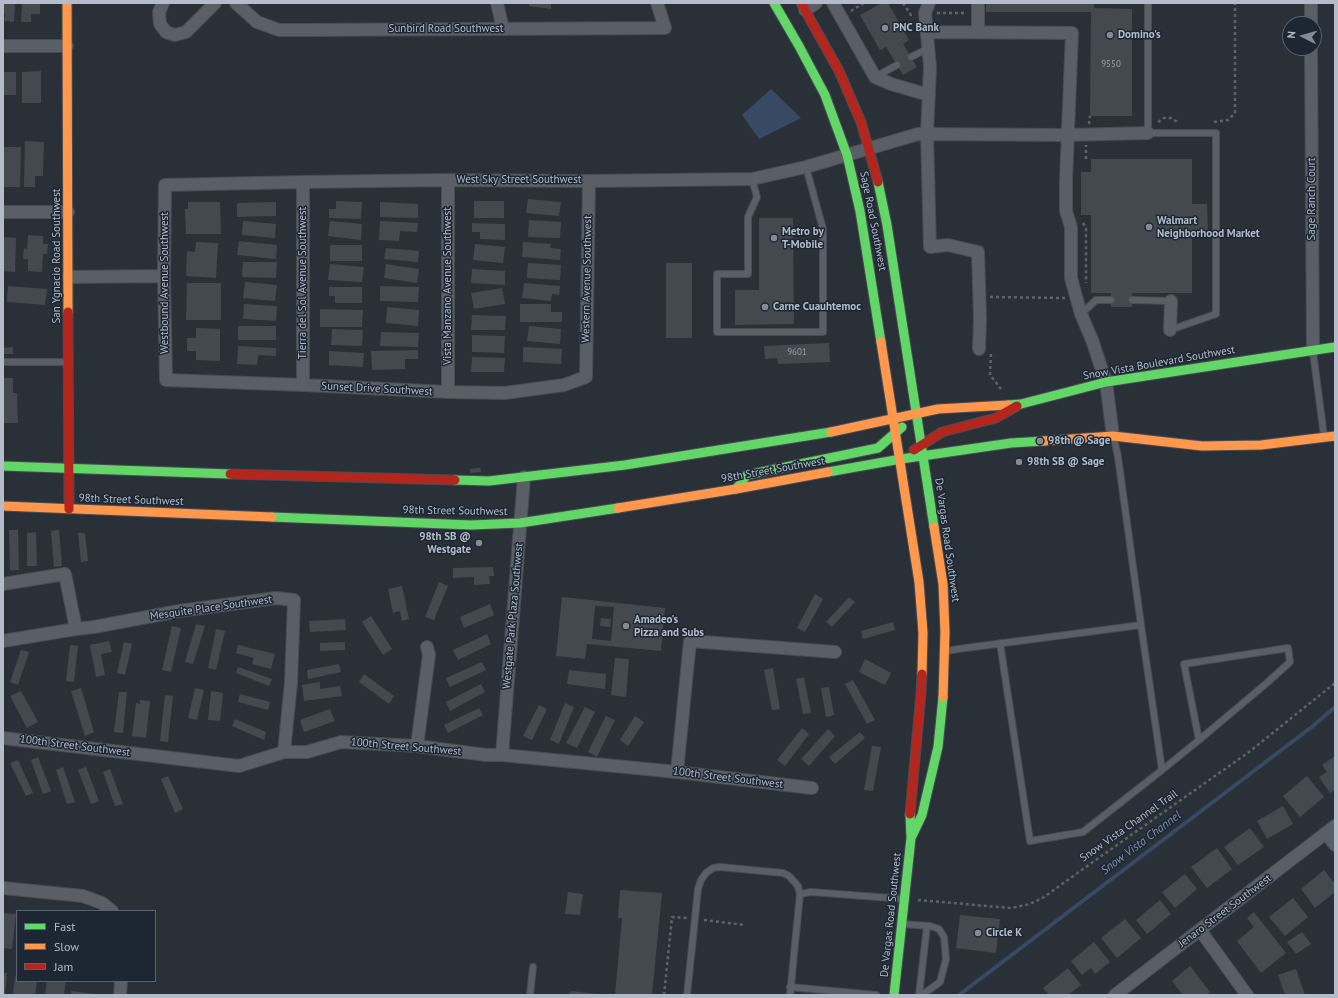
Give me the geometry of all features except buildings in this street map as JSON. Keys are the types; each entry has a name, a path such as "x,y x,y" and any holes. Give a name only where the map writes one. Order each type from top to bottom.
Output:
{"street":[{"name":"San Ygnacio Road Southwest","path":"67,3 69,509"},
{"path":"163,3 159,12 160,24 166,32 175,35 186,32 215,3"},
{"name":"Sunbird Road Southwest","path":"236,3 257,22 279,30 665,28 657,3"},
{"path":"497,3 504,29"},
{"name":"Sage Road Southwest","path":"774,3 825,95 847,155 860,211 901,460"},
{"path":"803,6 816,3"},
{"path":"833,3 875,77 891,84 929,95"},
{"path":"1311,3 1311,16"},
{"name":"Sage Road Southwest","path":"803,6 838,71 861,122 869,148 881,196 924,456"},
{"path":"924,6 928,32 930,67 927,134 930,247 948,245 978,252 980,318 985,350"},
{"path":"978,8 978,32"},
{"path":"928,32 1072,33 1066,180 1066,211 1072,227 1071,278 1081,314 1092,340 1106,382 1113,436"},
{"path":"3,46 67,46"},
{"name":"Sage Ranch Court","path":"1311,56 1313,351"},
{"name":"West Sky Street Southwest","path":"165,185 448,180 588,181 752,179 806,168 918,134 1068,135 1148,133"},
{"name":"Vista Manzano Avenue Southwest","path":"448,180 448,392"},
{"name":"Western Avenue Southwest","path":"586,377 588,181"},
{"name":"Tierra del Sol Avenue Southwest","path":"303,182 303,385"},
{"name":"Westbound Avenue Southwest","path":"165,185 164,276 166,380"},
{"path":"3,212 68,212"},
{"path":"69,277 164,276"},
{"path":"1170,330 1171,301"},
{"name":"Snow Vista Boulevard Southwest","path":"894,418 938,410 1021,404 1106,382 1335,347"},
{"name":"Sunset Drive Southwest","path":"166,380 505,393 564,385 586,377"},
{"path":"901,460 942,432 996,418 1021,404"},
{"path":"736,489 747,475 878,448 917,414"},
{"path":"3,466 69,470 489,481 632,464 841,430 894,418"},
{"path":"901,460 1011,443 1113,436 1202,446 1261,444 1335,436"},
{"name":"De Vargas Road Southwest","path":"912,838 922,815 938,747 942,710 945,651 943,584 924,456"},
{"name":"98th Street Southwest","path":"3,506 471,525 520,523 736,489 901,460"},
{"name":"De Vargas Road Southwest","path":"894,995 912,838 910,812 922,693 923,633 920,582 901,460"},
{"name":"Westgate Park Plaza Southwest","path":"502,755 524,477"},
{"path":"3,584 65,574 76,629"},
{"name":"Mesquite Place Southwest","path":"3,641 76,629 94,628 179,611 276,598 294,600 291,683 284,752"},
{"path":"677,772 690,641 835,652"},
{"path":"417,746 429,654 427,647"},
{"name":"100th Street Southwest","path":"3,738 239,766 284,752 307,752 341,742 417,746 486,755 502,755 677,772 812,788"},
{"path":"1330,830 1335,845"},
{"name":"Jenaro Street Southwest","path":"1115,995 1330,830"},
{"path":"3,888 83,896 102,903 111,910"},
{"path":"1200,930 1246,995"},
{"path":"120,995 122,982"}],"lane":[{"path":"1148,3 1148,133 1216,134 1216,314 1170,330"},
{"path":"911,58 929,48"},
{"path":"875,77 897,65"},
{"path":"752,179 757,197 748,217 748,274 717,274 717,332 823,332 823,229 806,168"},
{"path":"1081,314 1096,300 1111,300"},
{"path":"1132,300 1171,301"},
{"path":"1313,351 1324,438"},
{"path":"3,362 69,362"},
{"path":"1113,436 1118,457 1162,770"},
{"path":"945,651 1141,625"},
{"path":"1000,643 1030,842 1083,832 1162,770 1268,682 1290,662 1288,648 1184,664 1198,740"},
{"path":"687,995 698,889 701,880 706,873 713,868 720,867 783,873 789,876 798,886 800,894 790,995"},
{"path":"800,894 811,892 905,899"},
{"path":"902,924 927,926 939,929 944,937 946,959 940,982 922,995"},
{"path":"919,995 927,926"},
{"path":"530,995 533,967"},
{"path":"790,987 876,995"}],"path":[{"path":"903,3 911,15 924,6 978,8"},
{"path":"1212,122 1228,120 1235,113 1235,3"},
{"path":"1088,125 1090,116"},
{"path":"1158,122 1164,118 1171,118 1179,123 1185,123"},
{"path":"1086,143 1086,159"},
{"path":"990,304 990,297 1067,298 1086,290 1086,228 1081,219"},
{"path":"985,350 990,375 1000,389"},
{"name":"Snow Vista Channel Trail","path":"905,899 1011,908 1030,904 1044,897 1249,752 1335,683"}],"water":[{"path":"771,89 801,118 759,139 742,115"}],"waterway":[{"name":"Snow Vista Channel","path":"959,995 1313,726 1335,707"}],"traffic: fast":[{"path":"774,3 825,95 847,155 860,211 881,342"},
{"path":"878,182 887,225 934,527"},
{"path":"1008,405 1021,404 1106,382 1335,347"},
{"path":"736,489 747,475 878,448 902,427"},
{"path":"455,480 489,481 625,465 831,432"},
{"path":"828,472 901,459 1011,443 1044,441"},
{"path":"3,466 230,474"},
{"path":"272,517 471,525 520,523 618,508"},
{"path":"912,836 922,815 938,747 943,697"},
{"path":"894,995 911,838 910,814"}],"traffic: slow":[{"path":"67,3 68,312"},
{"path":"881,342 919,582 923,633 922,674"},
{"path":"831,432 938,409 1008,405"},
{"path":"1044,441 1113,436 1202,446 1261,445 1335,436"},
{"path":"618,508 736,489 828,472"},
{"path":"3,506 272,517"},
{"path":"934,527 943,584 945,632 943,697"}],"traffic: jam":[{"path":"801,3 839,71 861,122 878,182"},
{"path":"68,312 69,509"},
{"path":"914,450 942,432 996,418 1017,406"},
{"path":"230,474 455,480"},
{"path":"910,814 922,674"}],"place":[{"name":"PNC Bank","path":"885,28"},
{"name":"Domino's","path":"1110,35"},
{"name":"Walmart Neighborhood Market","path":"1149,227"},
{"name":"Metro by T-Mobile","path":"774,238"},
{"name":"Carne Cuauhtemoc","path":"765,307"},
{"name":"98th @ Sage","path":"1040,441"},
{"name":"98th SB @ Sage","path":"1019,462"},
{"name":"98th SB @ Westgate","path":"479,543"},
{"name":"Amadeo's Pizza and Subs","path":"626,626"},
{"name":"Circle K","path":"978,933"}]}
